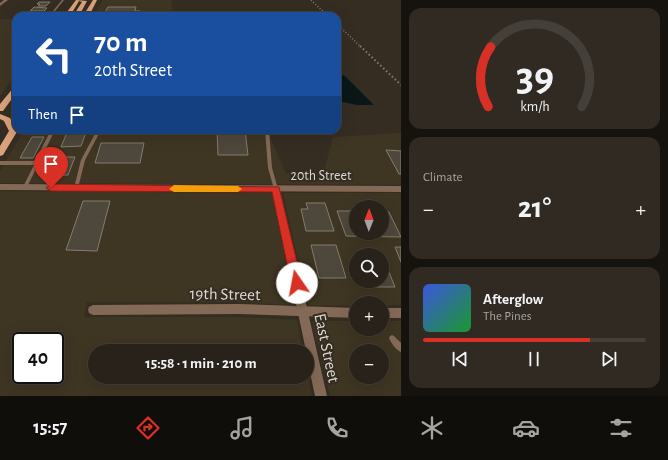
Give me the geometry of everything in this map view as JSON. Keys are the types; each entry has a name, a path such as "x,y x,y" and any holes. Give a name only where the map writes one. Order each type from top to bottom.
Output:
{"main road":[{"path":"70,12 79,0 85,1 78,12"},
{"path":"88,12 95,0"},
{"path":"0,110 12,93"},
{"path":"0,116 12,125"},
{"path":"0,153 12,133"}],"street":[{"path":"0,5 6,0"},
{"name":"20th Street","path":"0,187 401,189"},
{"name":"East Street","path":"276,189 321,396"},
{"name":"19th Street","path":"93,310 238,309 303,313 349,313"},
{"path":"389,313 401,313"}],"lane":[{"path":"53,12 63,0"},
{"path":"26,187 51,134"},
{"path":"76,188 83,160 97,134"},
{"path":"267,134 270,168 276,189"},
{"path":"0,163 37,163"},
{"path":"392,338 401,348"}],"shaded area":[{"path":"103,0 171,0 172,8 172,12 96,12"},
{"path":"0,19 12,19 12,80 0,96"},
{"path":"341,74 346,77 374,105 357,105 341,102"},
{"path":"401,133 401,185 0,183 0,171 22,134 269,134 286,174 324,171 333,137"},
{"path":"0,191 272,193 294,305 237,302 87,302 84,317 238,317 297,320 302,344 88,344 88,384 310,384 312,396 0,396"},
{"path":"283,193 401,193 401,305 389,305 389,296 349,296 349,306 308,305"},
{"path":"312,321 349,321 349,336 389,336 389,321 401,321 401,396 330,396"}],"building":[{"path":"39,2 50,2 46,6 38,6 40,4 37,4"},
{"path":"34,7 47,8 44,11 30,11"},
{"path":"108,7 136,7 135,11 140,11 140,12 105,12"},
{"path":"66,134 86,134 81,146 61,147"},
{"path":"217,134 245,134 248,155 218,155"},
{"path":"32,137 44,137 33,158 20,158"},
{"path":"101,143 144,143 140,163 95,163"},
{"path":"386,150 401,151 401,174 399,174"},
{"path":"60,157 75,157 68,175 52,175"},
{"path":"83,201 110,201 97,251 66,250"},
{"path":"306,203 325,203 334,231 306,231 301,209 308,209"},
{"path":"337,211 349,211 349,236 346,236"},
{"path":"389,212 401,237 389,237"},
{"path":"311,245 336,245 346,278 319,278"},
{"path":"395,247 401,247 401,262"},
{"path":"389,272 395,287 389,287"}],"railway":[{"path":"311,0 324,12"},
{"path":"341,28 361,47"},
{"path":"360,46 401,85"}],"slow traffic":[{"path":"174,189 238,189"}],"route":[{"path":"51,188 276,189 297,283"}]}
